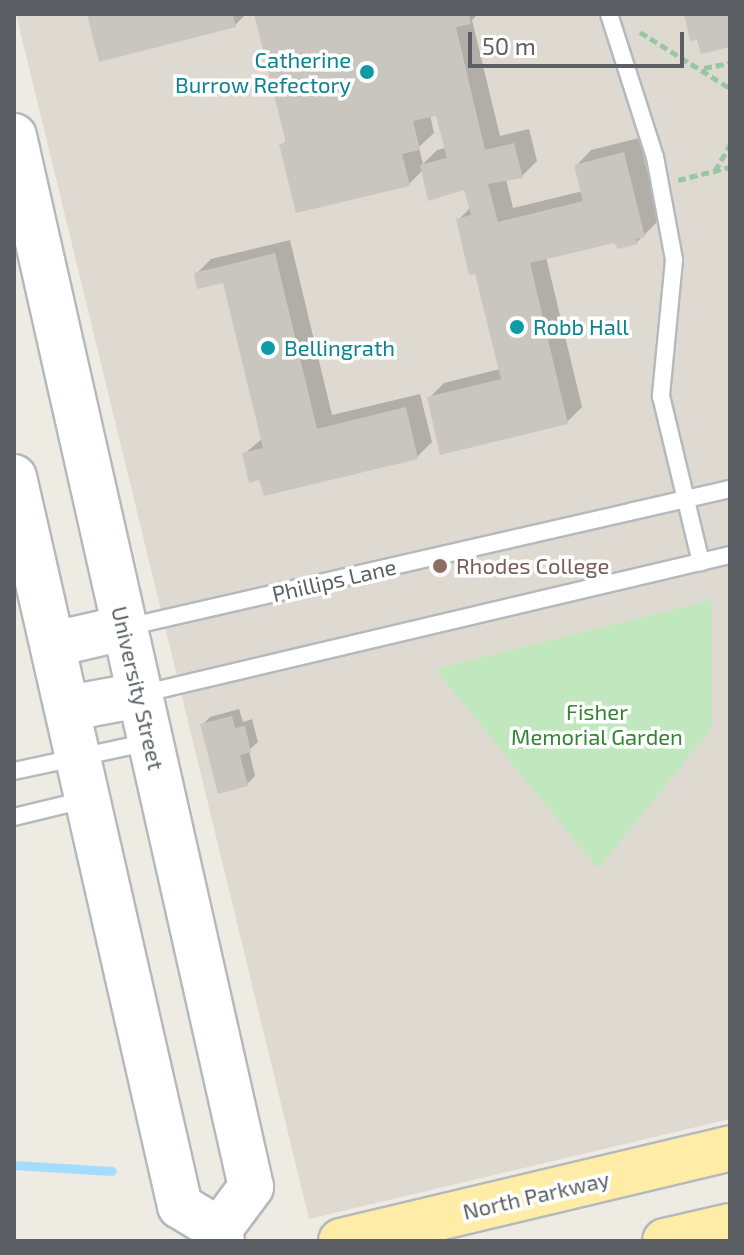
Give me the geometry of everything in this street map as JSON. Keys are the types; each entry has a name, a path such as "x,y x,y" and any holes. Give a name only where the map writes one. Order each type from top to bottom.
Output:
{"main road":[{"name":"University Street","path":"14,136 251,1187 220,1235 180,1206 80,756 14,477"},
{"path":"54,644 124,628"},
{"path":"69,708 139,695"},
{"name":"North Parkway","path":"341,1241 730,1148"},
{"path":"665,1241 730,1226"}],"lane":[{"path":"609,14 655,157 674,260 661,396 701,562"},
{"name":"Phillips Lane","path":"124,628 730,489"},
{"path":"139,695 730,555"},
{"path":"14,771 150,742"},
{"path":"14,817 89,798"}],"path":[{"path":"636,29 658,47 702,69 730,88"},
{"path":"702,69 730,63"},
{"path":"715,171 730,145"},
{"path":"677,181 730,167"}],"shaded area":[{"name":"Rhodes College","path":"16,14 730,14 730,1119 309,1219"}],"green space":[{"name":"Fisher Memorial Garden","path":"712,600 712,728 598,869 435,669"}],"building":[{"path":"87,14 233,14 236,27 99,62"},
{"path":"254,14 469,14 471,24 456,27 485,150 514,143 523,178 488,184 498,222 583,201 574,165 624,152 645,237 636,239 638,244 618,249 614,243 530,263 568,424 440,455 427,397 501,379 475,274 469,275 456,219 471,215 464,190 428,201 420,165 447,158 436,116 413,121 420,150 402,154 410,186 296,213 279,144 286,143"},
{"path":"684,14 730,14 730,47 701,54 697,40 690,41"},
{"name":"Bellingrath","path":"275,253 317,429 406,407 418,459 264,496 259,480 249,483 242,453 263,448 223,283 197,289 194,273"},
{"path":"232,716 235,728 245,726 251,752 240,755 248,786 218,794 200,724"}],"waterway":[{"path":"14,1165 112,1171"}],"place":[{"name":"Catherine Burrow Refectory","path":"367,72"},
{"name":"Robb Hall","path":"517,327"},
{"name":"Bellingrath","path":"268,348"},
{"name":"Rhodes College","path":"440,566"}]}
